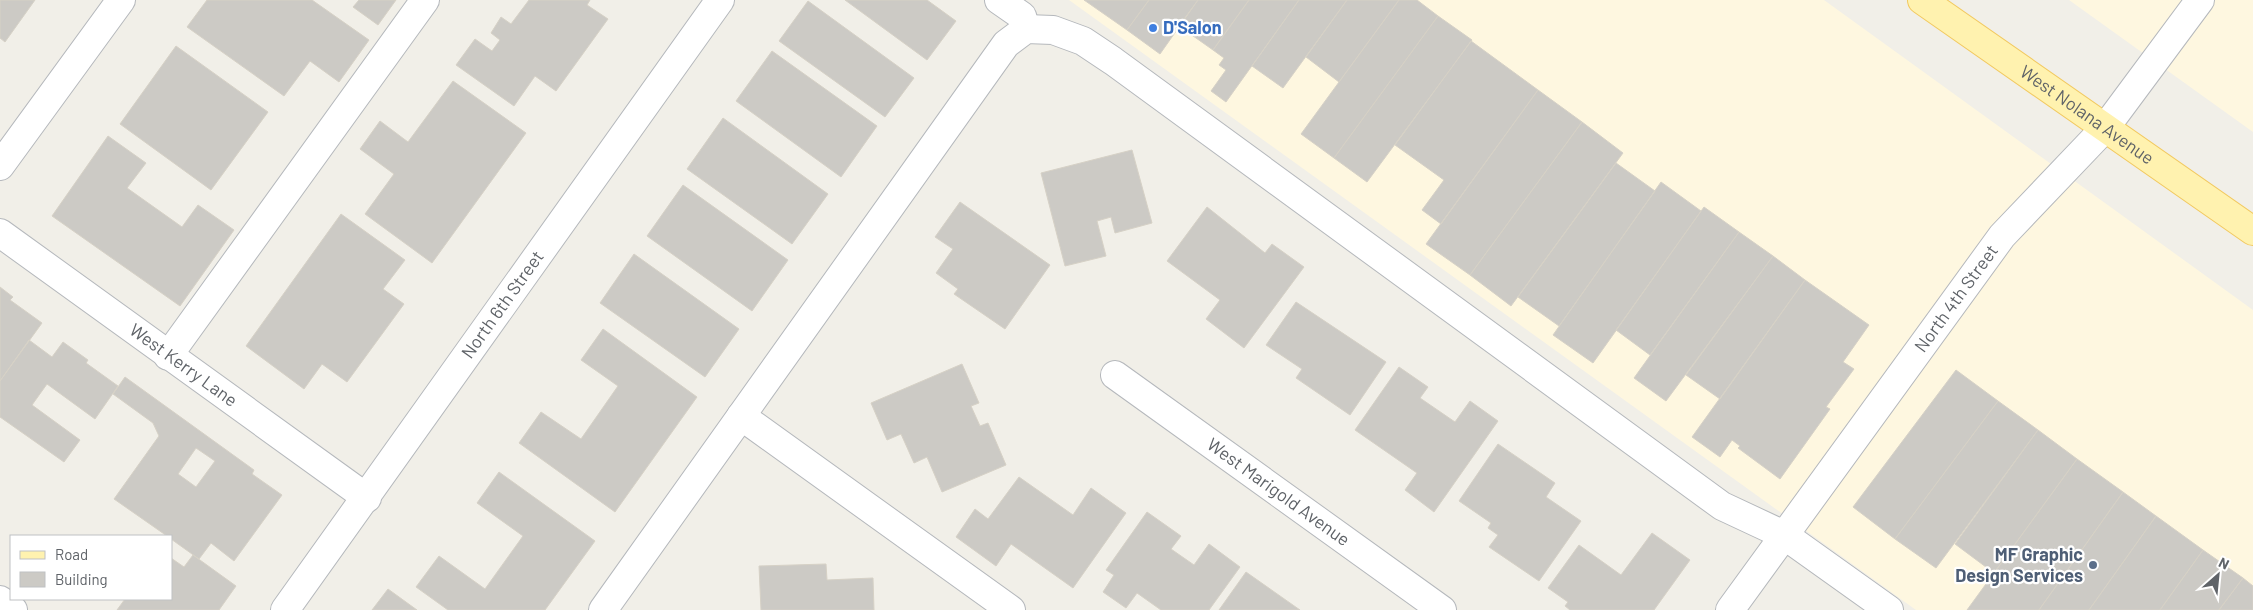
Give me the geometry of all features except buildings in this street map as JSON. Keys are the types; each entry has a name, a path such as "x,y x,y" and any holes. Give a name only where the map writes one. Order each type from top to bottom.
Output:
{"main road":[{"name":"West Nolana Avenue","path":"1922,0 2253,231"}],"street":[{"path":"0,166 121,0"},
{"path":"168,356 426,0"},
{"name":"North 6th Street","path":"285,610 367,498 720,0"},
{"path":"1000,0 1022,16 1026,29"},
{"name":"North 4th Street","path":"1730,610 2002,236 2105,128 2200,0"},
{"path":"603,610 1006,44 1026,29 1053,30 1083,41 1113,61 1722,506 1784,534 1889,610"},
{"name":"West Kerry Lane","path":"0,233 367,498"},
{"name":"West Marigold Avenue","path":"1115,375 1442,610"},
{"path":"741,416 1011,610"},
{"path":"0,600 13,610"}],"shaded area":[{"path":"1069,0 1824,0 2253,310 2253,610 1916,610"},
{"path":"2069,0 2253,0 2253,132"}],"place":[{"name":"D'Salon","path":"1153,28"},
{"name":"MF Graphic Design Services","path":"2093,565"}]}
